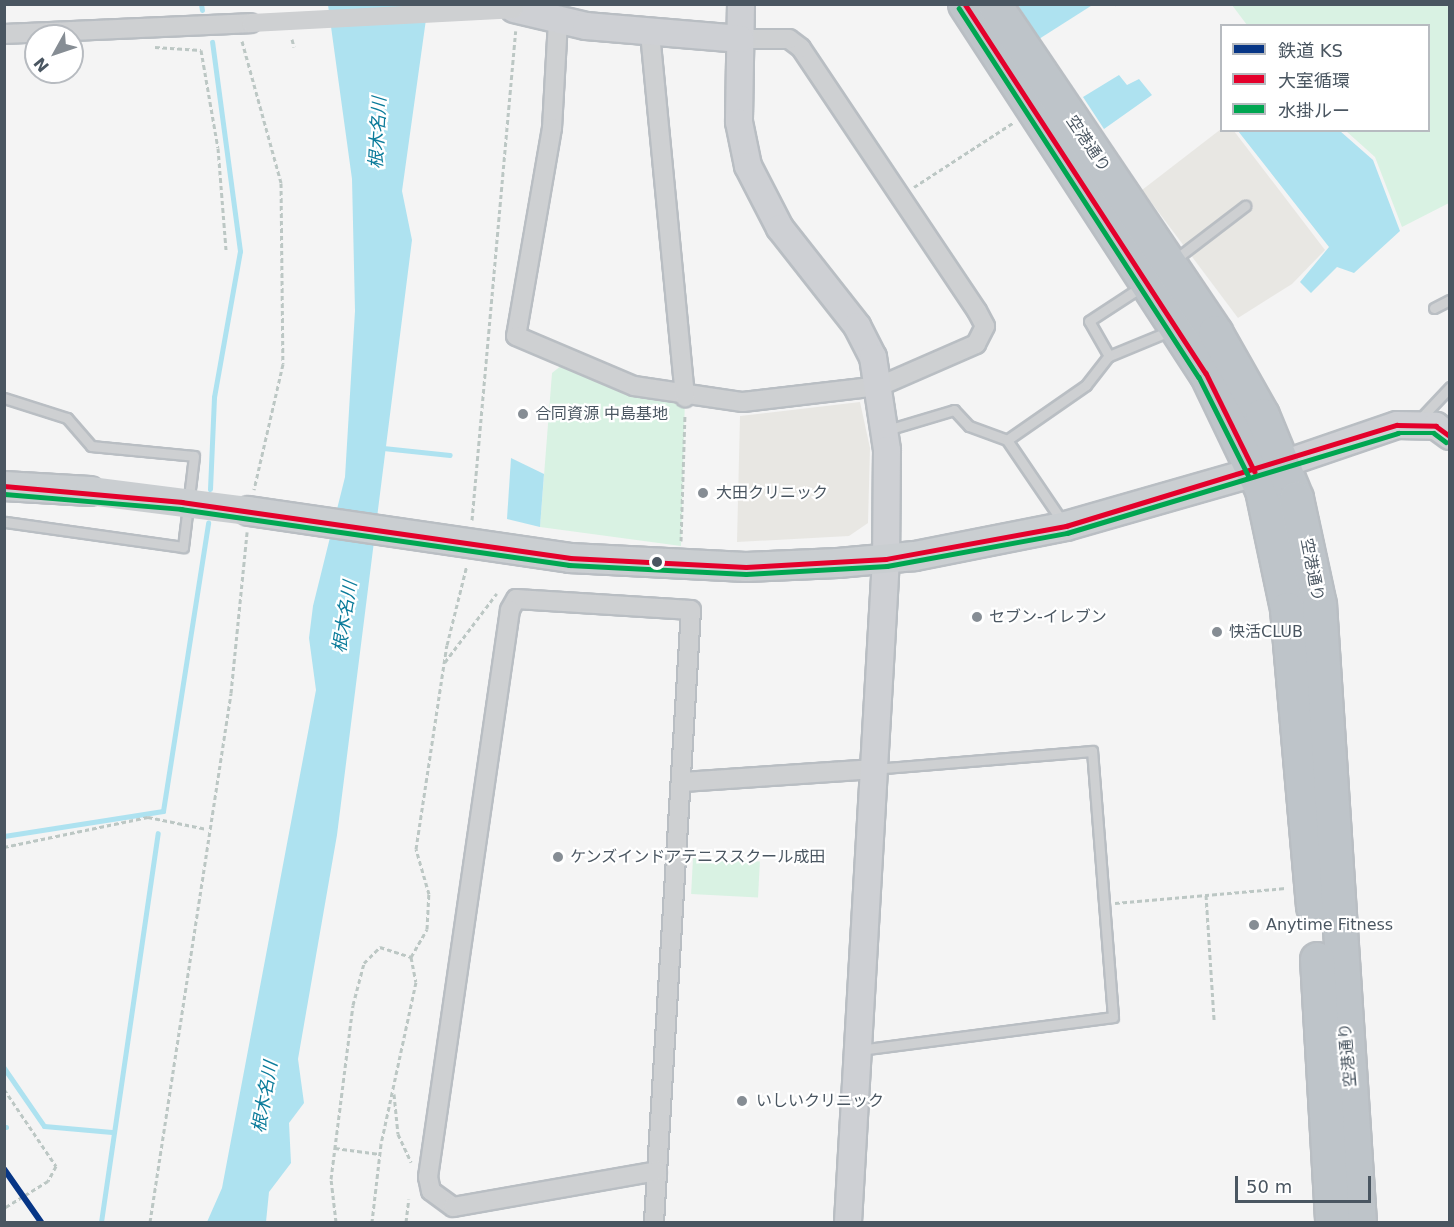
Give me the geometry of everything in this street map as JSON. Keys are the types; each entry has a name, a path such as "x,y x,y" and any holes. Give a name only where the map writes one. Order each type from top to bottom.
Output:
{"highway":[{"name":"空港通り","path":"965,4 1158,273 1244,381 1269,468 1314,565 1319,604 1359,1222"},
{"name":"空港通り","path":"994,4 1044,69 1106,162 1158,273 1177,327 1225,406 1269,468 1293,656 1332,1222"}],"main road":[{"path":"4,486 90,491 471,543 665,565 886,559 1066,526 1269,468"}],"street":[{"path":"741,4 739,122 748,166 780,228 857,326 880,386 885,430 886,559 848,1222"},
{"path":"4,34 516,9 559,13 650,33 740,39 789,39 801,48 985,326 984,336 965,351 880,386 743,402 685,397 566,362 516,336 552,128 559,13"},
{"path":"650,33 685,397"},
{"path":"1269,468 1359,436 1416,423 1449,436"},
{"path":"654,1222 683,782 691,610 516,598 510,610 428,1177 431,1191 453,1207 657,1171"},
{"path":"683,782 875,769"}],"lane":[{"path":"1109,356 1089,321 1158,273 1245,206"},
{"path":"1434,308 1449,300"},
{"path":"1007,440 1086,385 1109,356 1177,327"},
{"path":"1416,423 1449,387"},
{"path":"4,398 67,418 91,446 194,456 183,547 4,522"},
{"path":"885,430 954,410 969,426 1007,440 1066,526"},
{"path":"858,1050 1113,1017 1092,751 875,769"}],"path":[{"path":"372,1222 380,1154 416,982 411,957 427,929 429,894 416,849 444,663 471,543 474,461 516,9"},
{"path":"150,1222 207,829 231,693 249,511 283,364 281,183 244,24"},
{"path":"142,46 201,50 218,148 226,250"},
{"path":"910,190 1020,118"},
{"path":"681,549 685,397"},
{"path":"444,663 498,592"},
{"path":"4,847 148,818 207,829"},
{"path":"1114,903 1294,887"},
{"path":"1206,895 1214,1020"},
{"path":"336,1222 331,1179 364,963 380,947 411,957"},
{"path":"4,1089 56,1166 48,1182 4,1208"},
{"path":"393,1089 398,1134 414,1168"},
{"path":"335,1148 380,1154"},
{"path":"406,1222 409,1200"}],"shaded area":[{"path":"1220,130 1220,132 1235,132 1325,250 1292,284 1238,318 1142,190"},
{"path":"860,402 870,448 868,523 849,536 737,542 740,416"}],"green space":[{"path":"1232,5 1449,5 1449,203 1402,227 1375,157 1347,132 1430,132 1430,24 1246,24"},
{"path":"566,362 685,397 681,546 540,527 552,373"},
{"path":"693,858 760,862 758,897 691,894"}],"water":[{"path":"1018,4 1094,4 1039,39 1018,5"},
{"name":"根木名川","path":"328,5 428,5 402,191 412,240 337,835 298,1059 304,1103 289,1123 291,1163 269,1192 266,1222 207,1222 222,1188 316,690 309,638 313,606 345,477 355,311 352,179"},
{"path":"1119,75 1127,85 1139,79 1152,95 1104,129 1083,97"},
{"path":"1239,132 1341,132 1373,160 1400,231 1354,273 1337,267 1311,293 1300,282 1329,247"},
{"path":"511,458 544,474 540,527 507,519"}],"waterway":[{"path":"201,4 202,10"},
{"path":"210,489 214,397 240,251 212,42"},
{"path":"383,448 450,455"},
{"path":"4,836 163,811 208,522"},
{"path":"101,1222 158,833"},
{"path":"4,1068 44,1126 112,1132"}],"rail line":[{"name":"KS","path":"4,1169 41,1222"}],"transit line":[{"name":"大室循環","path":"965,4 1206,373 1255,472"},
{"name":"水掛ルー","path":"959,8 1199,377 1248,475"},
{"name":"大室循環","path":"4,486 182,502 570,558 746,567 886,559 1066,526 1397,425 1436,426 1450,436"},
{"name":"水掛ルー","path":"4,494 181,509 569,565 746,574 887,566 1067,533 1398,433 1434,433 1446,442"}],"place":[{"name":"合同資源 中島基地","path":"523,414"},
{"name":"大田クリニック","path":"703,493"},
{"name":"セブン-イレブン","path":"977,617"},
{"name":"快活CLUB","path":"1217,632"},
{"name":"ケンズインドアテニススクール成田","path":"558,857"},
{"name":"Anytime Fitness","path":"1254,925"},
{"name":"いしいクリニック","path":"742,1101"}]}
